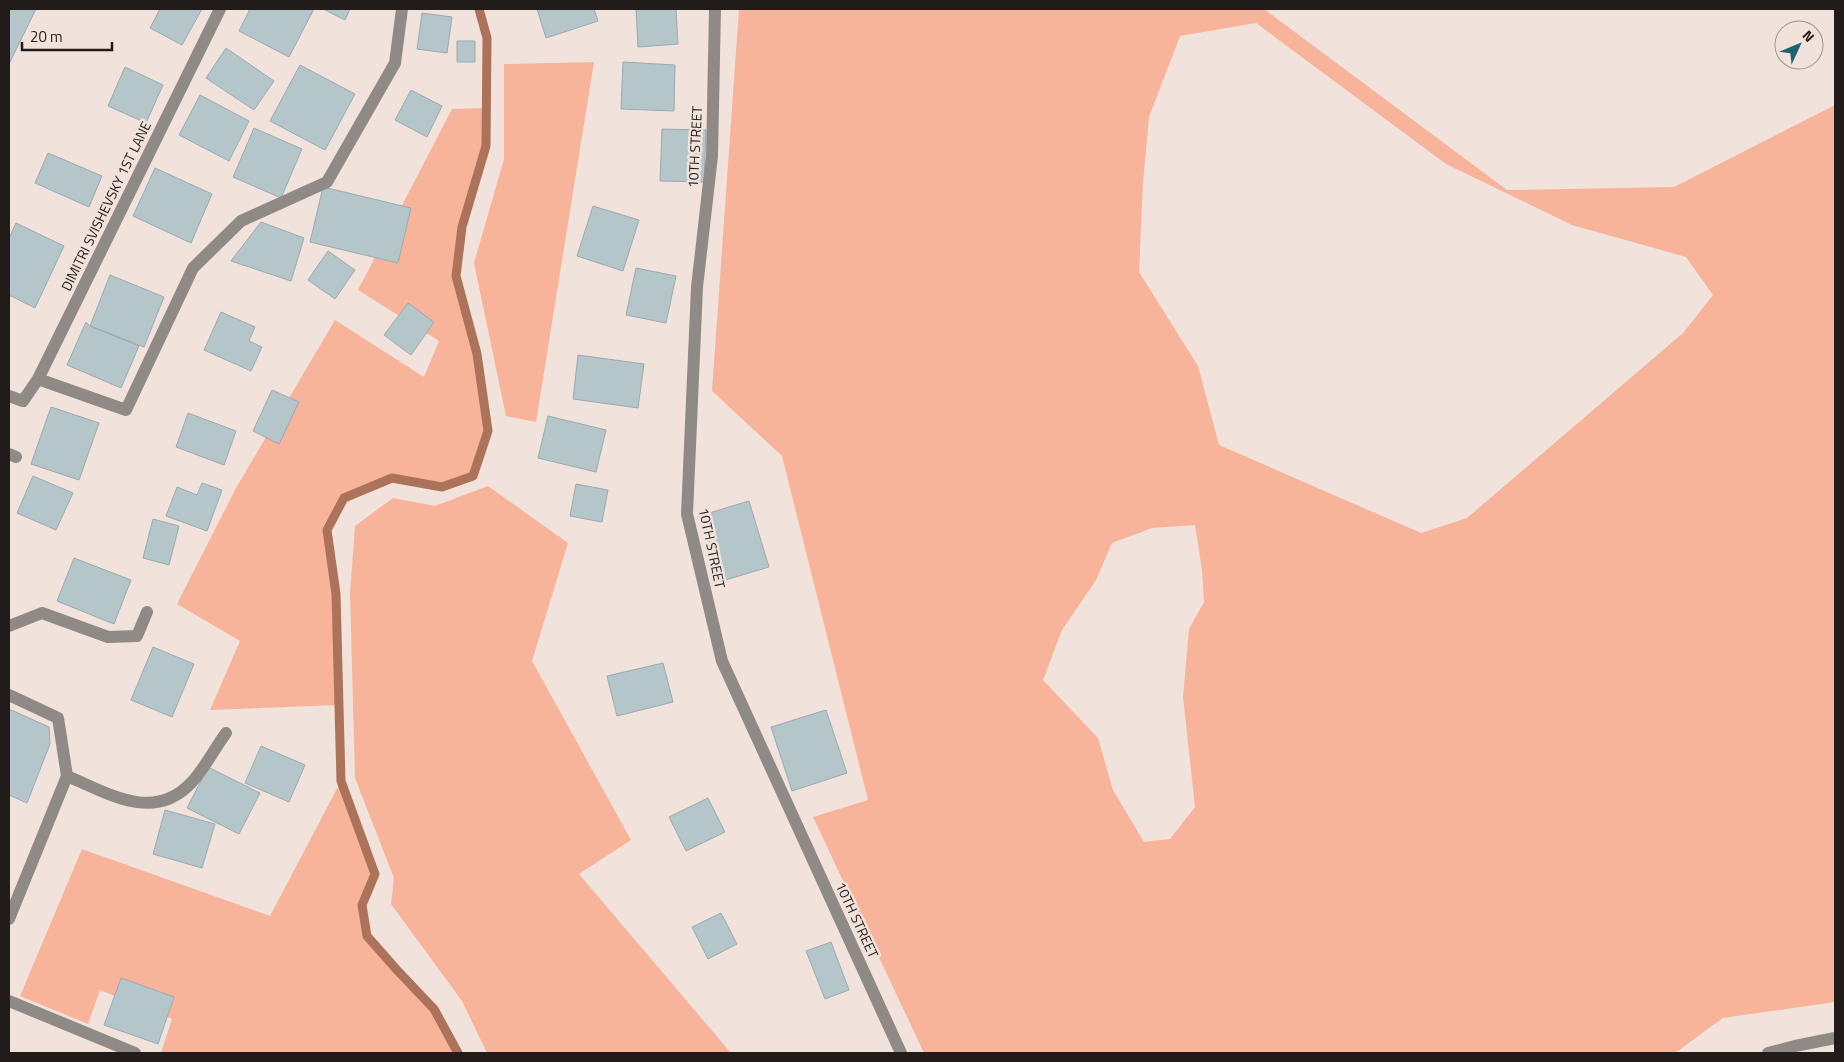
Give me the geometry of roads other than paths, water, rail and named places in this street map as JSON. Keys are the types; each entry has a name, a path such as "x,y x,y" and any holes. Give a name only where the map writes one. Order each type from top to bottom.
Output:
{"street":[{"name":"DIMITRI SVISHEVSKY 1ST LANE","path":"9,396 23,401 38,379 220,9"},
{"path":"38,379 126,410 192,268 241,221 327,182 395,63 402,9"},
{"name":"10TH STREET","path":"714,9 712,156 697,287 687,514 722,661 901,1053"},
{"path":"9,626 42,613 108,637 137,636 147,612"},
{"path":"9,696 58,718 67,776 9,919"},
{"path":"67,776 130,802 147,804 174,797 191,783 226,733"},
{"path":"9,1001 135,1053"},
{"path":"1768,1053 1835,1038"}],"waterway":[{"path":"458,1053 434,1009 367,936 362,905 375,874 341,781 336,594 327,530 344,498 392,478 442,487 473,476 488,431 477,354 456,276 462,227 486,146 487,38 479,9"}]}
